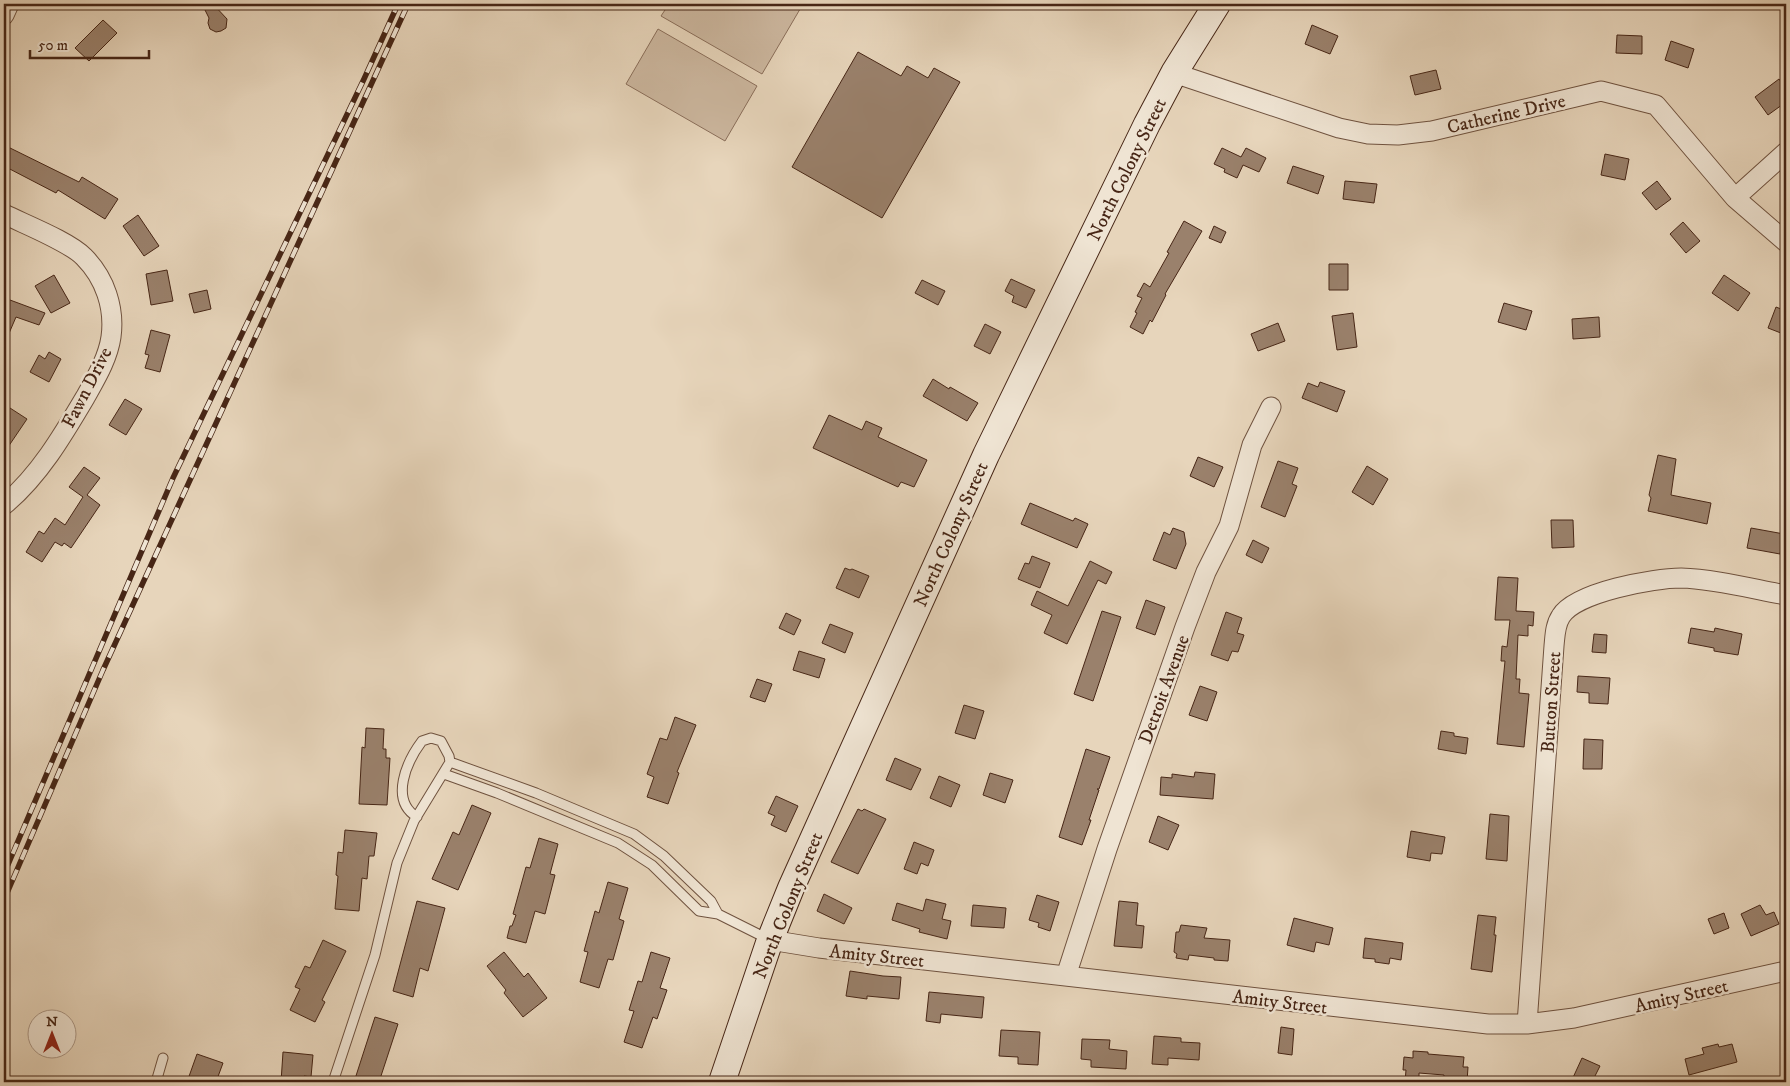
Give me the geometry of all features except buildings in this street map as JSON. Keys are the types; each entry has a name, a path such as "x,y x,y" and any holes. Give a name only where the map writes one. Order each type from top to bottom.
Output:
{"main road":[{"name":"North Colony Street","path":"722,1082 770,940 810,845 986,455 1147,124 1174,74 1217,4"}],"street":[{"path":"4,15 9,4"},
{"name":"Catherine Drive","path":"1174,74 1339,128 1368,134 1398,135 1432,131 1601,91 1656,105 1735,198 1786,242"},
{"path":"1735,198 1786,152"},
{"name":"Fawn Drive","path":"4,214 64,243 83,255 97,272 107,293 112,314 111,338 105,358 83,401 48,456 31,478 4,505"},
{"name":"Detroit Avenue","path":"1066,976 1107,849 1185,627 1206,572 1229,526 1252,446 1271,407"},
{"name":"Button Street","path":"1527,1024 1555,630 1561,616 1580,600 1630,585 1657,580 1681,578 1704,580 1786,596"},
{"name":"Amity Street","path":"770,940 818,948 1488,1024 1527,1024 1583,1016 1786,971"}],"lane":[{"path":"333,1082 375,954 397,863 417,817 450,762 441,741 431,738 422,740 405,771 403,794 405,806 409,812 417,817"},
{"path":"450,762 536,793 634,834 664,856 711,901 718,914"},
{"path":"444,774 496,793 618,843 652,865 699,911 718,914 770,940"},
{"path":"593,833 604,822"},
{"path":"156,1082 163,1058"}],"shaded area":[{"path":"669,4 803,4 762,74 661,16"},
{"path":"658,29 757,86 725,141 626,84"}],"railway":[{"path":"4,874 173,478 398,4"},
{"path":"4,900 103,670 408,4"}]}
